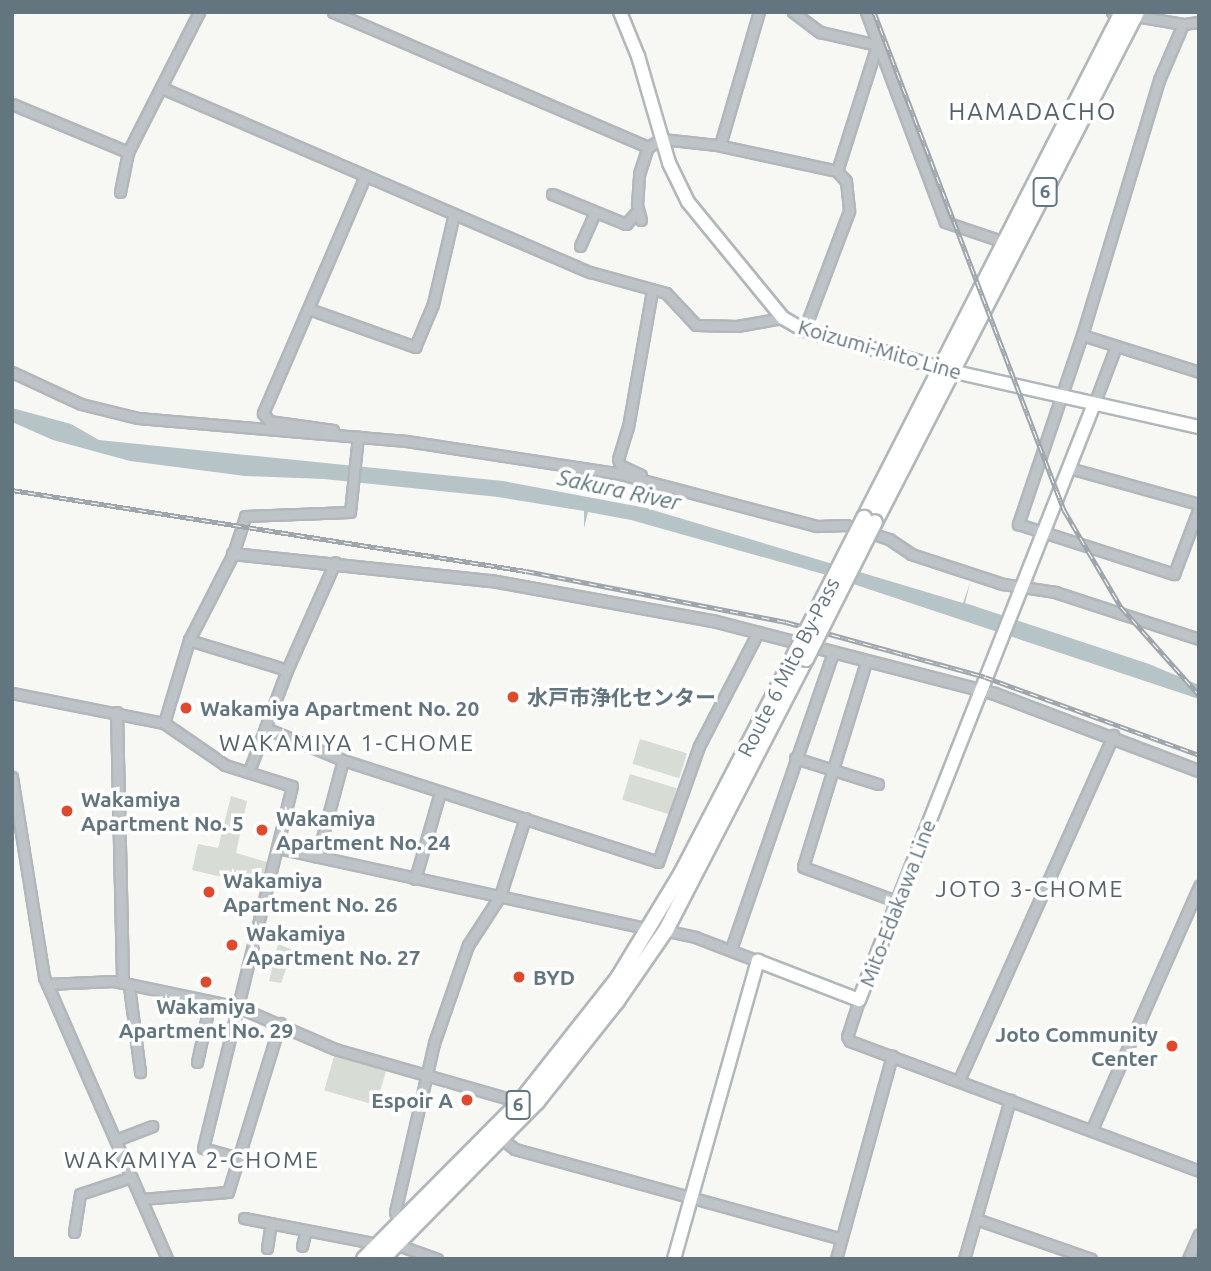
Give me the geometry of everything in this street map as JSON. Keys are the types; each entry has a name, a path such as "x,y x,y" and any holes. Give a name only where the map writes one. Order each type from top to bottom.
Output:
{"highway":[{"name":"Route 6 Mito By-Pass","path":"364,1259 385,1247 503,1140 593,1034 666,930 870,520 940,368 1125,14"},
{"name":"Route 6 Mito By-Pass","path":"870,520 955,372 1125,14"},
{"name":"Route 6 Mito By-Pass","path":"385,1247 399,1224 520,1102 593,1012 647,929 800,658"}],"main road":[{"name":"Koizumi-Mito Line","path":"620,12 638,56 662,139 694,212 783,318 804,330 955,372 1199,427"},
{"path":"1021,591 1094,404"},
{"name":"Mito-Edakawa Line","path":"758,961 859,1000 979,690 1021,591"},
{"path":"674,1259 758,961"}],"street":[{"path":"120,192 128,152 199,12"},
{"path":"333,12 648,147"},
{"path":"720,145 759,12"},
{"path":"793,12 820,32 877,46"},
{"path":"866,12 945,222 1004,242"},
{"path":"1125,14 1183,24 1198,22 1199,16"},
{"path":"1069,468 1199,506 1174,574 1018,524 1082,335 1159,80 1183,24"},
{"path":"837,171 877,46"},
{"path":"162,88 590,272 676,299 696,325 737,326 783,318"},
{"path":"12,104 128,152"},
{"path":"552,194 626,223 640,215 636,189 648,147 662,139 720,145 837,171 846,181 849,211 804,330"},
{"path":"355,438 264,418 365,176"},
{"path":"580,246 595,212"},
{"path":"309,309 415,347 433,304 454,214"},
{"path":"651,481 620,465 618,459 628,427 652,291"},
{"path":"1082,335 1199,372"},
{"path":"1094,404 1116,346"},
{"path":"12,372 81,404 138,418 551,460 651,481 817,526 846,525 889,539 911,554 1021,591 1055,592 1198,636"},
{"path":"164,723 188,640 233,554 238,529 249,513 345,515 352,505 355,438"},
{"path":"233,554 335,562 580,594 758,632 979,690 1113,735 1199,771"},
{"path":"249,771 287,670 335,562"},
{"path":"265,729 343,760 658,862 699,746 758,632"},
{"path":"188,640 287,670"},
{"path":"731,949 832,653"},
{"path":"866,662 803,867 896,901"},
{"path":"12,693 164,723 225,765 292,786 202,1148 237,1158"},
{"path":"117,713 126,985 140,1072"},
{"path":"959,1080 1113,735"},
{"path":"795,758 878,784"},
{"path":"317,857 343,760"},
{"path":"12,777 41,968 167,1259"},
{"path":"415,879 439,796"},
{"path":"399,1224 395,1212 427,1073 457,970 500,896 525,818"},
{"path":"278,848 647,929 666,930 731,949 758,961"},
{"path":"1092,1129 1199,886"},
{"path":"47,984 126,985 238,1007 335,1049 427,1073 520,1102"},
{"path":"859,1000 847,1036 892,1056 1199,1171"},
{"path":"197,1062 210,1002"},
{"path":"141,1199 228,1192 280,1023"},
{"path":"836,1259 892,1056"},
{"path":"964,1259 1010,1100"},
{"path":"116,1140 152,1126"},
{"path":"503,1140 515,1149 841,1239"},
{"path":"74,1232 79,1222 80,1194 131,1177"},
{"path":"244,1218 437,1259"},
{"path":"976,1219 1091,1259"},
{"path":"267,1248 271,1223"},
{"path":"302,1246 306,1230"},
{"path":"1188,1259 1199,1234"}],"shaded area":[{"path":"12,408 71,424 99,440 503,481 646,508 963,603 970,583 965,603 1149,664 1199,685 1199,699 823,574 631,520 588,512 584,528 584,511 498,497 324,479 245,476 130,461 53,440 12,422"},
{"path":"640,739 687,753 679,778 632,764"},
{"path":"630,774 677,788 669,814 622,800"},
{"path":"231,796 247,801 236,853 267,862 260,886 192,870 198,844 218,848"},
{"path":"278,944 293,950 281,983 269,981"},
{"path":"335,1053 387,1068 376,1105 324,1090"}],"railway":[{"path":"874,12 1064,510 1121,607 1199,695"},
{"path":"12,490 526,571 786,622 985,677 1199,755"}],"place":[{"name":"水戸市浄化センター","path":"513,697"},
{"name":"Wakamiya Apartment No. 20","path":"186,708"},
{"name":"Wakamiya Apartment No. 5","path":"67,811"},
{"name":"Wakamiya Apartment No. 24","path":"262,830"},
{"name":"Wakamiya Apartment No. 26","path":"209,892"},
{"name":"Wakamiya Apartment No. 27","path":"232,945"},
{"name":"BYD","path":"519,977"},
{"name":"Wakamiya Apartment No. 29","path":"206,982"},
{"name":"Joto Community Center","path":"1172,1046"},
{"name":"Espoir A","path":"467,1100"}],"district":[{"name":"HAMADACHO","path":"1033,112"},
{"name":"WAKAMIYA 1-CHOME","path":"347,743"},
{"name":"JOTO 3-CHOME","path":"1030,889"},
{"name":"WAKAMIYA 2-CHOME","path":"192,1160"}],"water label":[{"name":"Sakura River","path":"619,490"}]}
